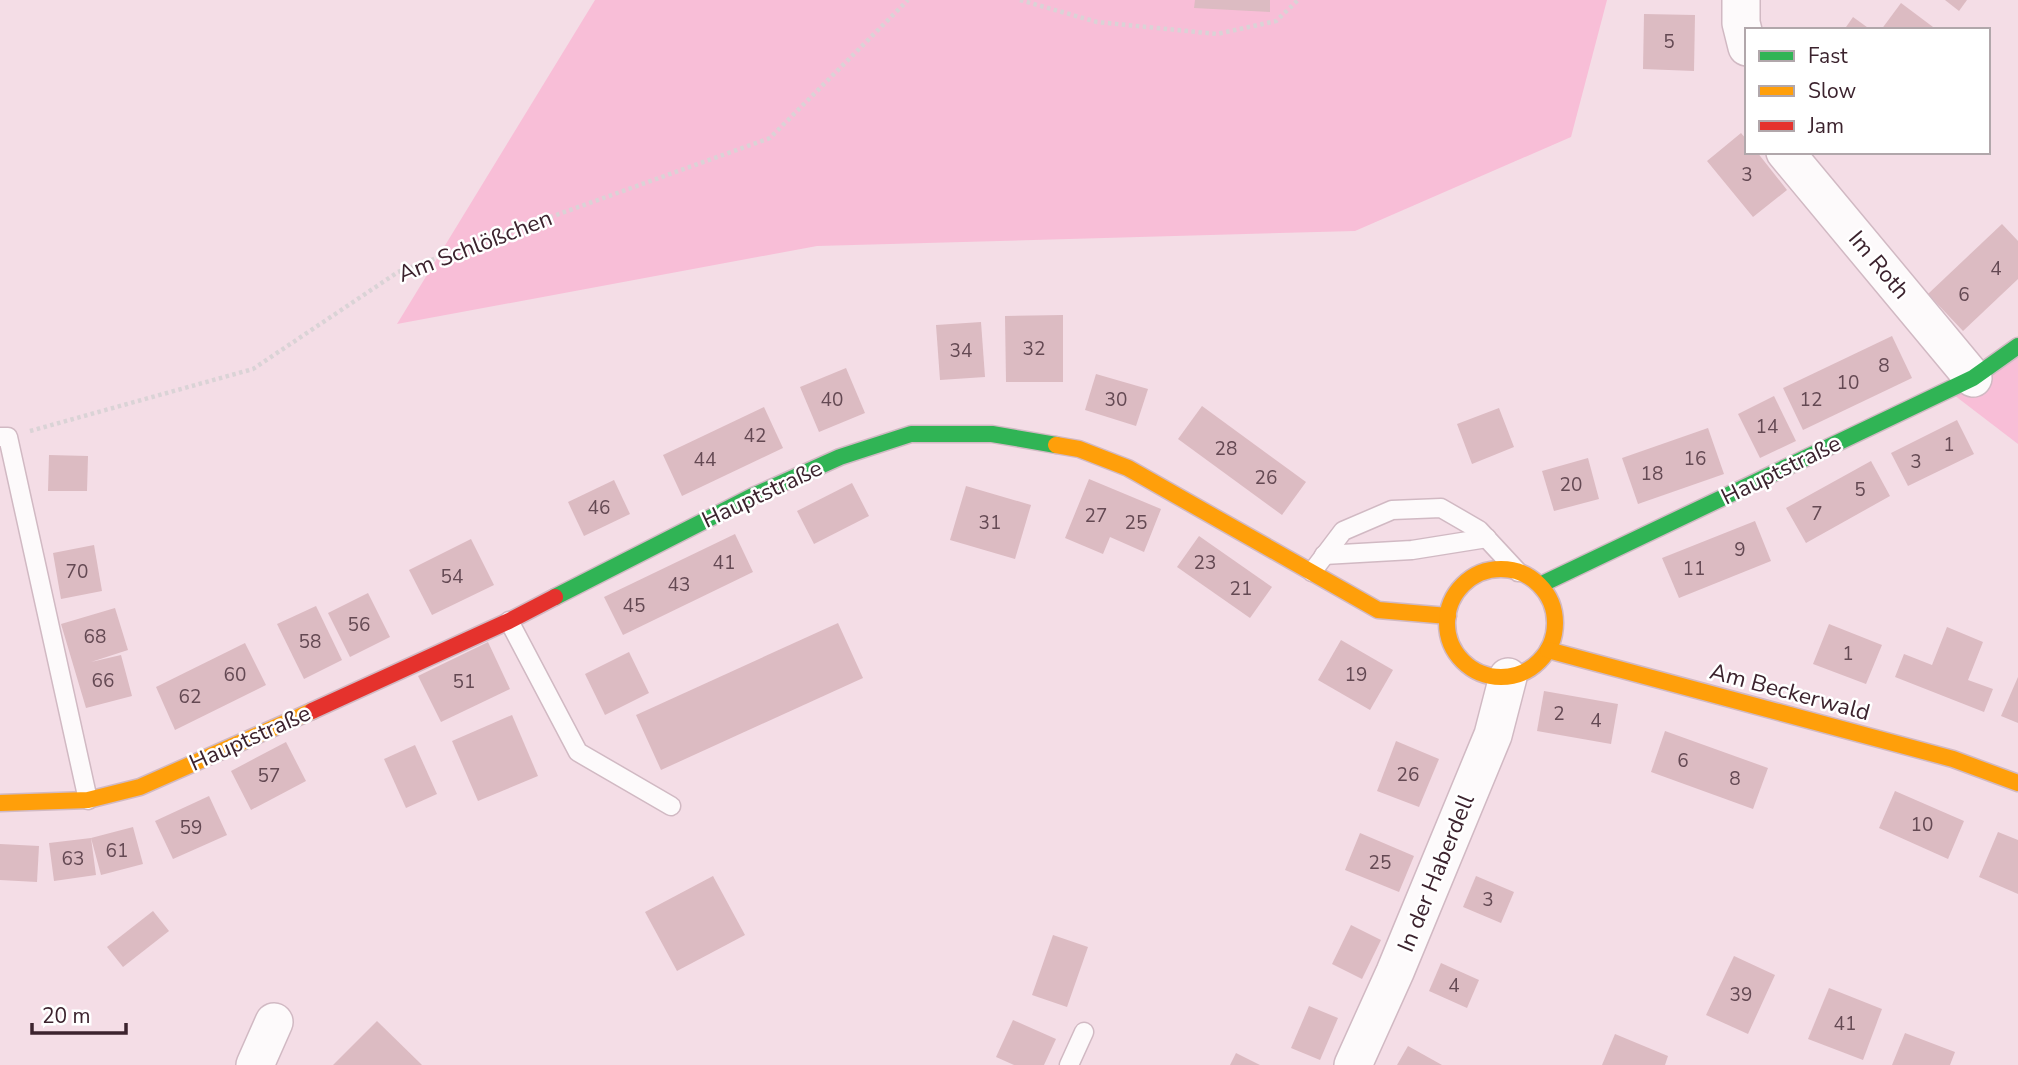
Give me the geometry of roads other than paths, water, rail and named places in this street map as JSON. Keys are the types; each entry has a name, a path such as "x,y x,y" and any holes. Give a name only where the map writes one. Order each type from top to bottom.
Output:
{"street":[{"path":"1741,0 1741,23 1745,39"},
{"name":"Im Roth","path":"1787,154 1973,378"},
{"name":"Hauptstraße","path":"1540,585 1973,378 2018,346"},
{"name":"Hauptstraße","path":"0,803 88,800 140,787 509,621 753,496 840,457 911,434 992,434 1079,449 1128,468 1378,610 1448,616"},
{"path":"1503,569 1518,572 1540,585 1550,600 1555,616 1555,634 1549,650 1538,663 1524,673 1492,677 1476,671 1463,661 1453,648 1448,632 1452,601 1461,588 1487,571 1503,569"},
{"name":"Am Beckerwald","path":"1549,650 1953,759 2018,783"},
{"name":"In der Haberdell","path":"1353,1065 1395,972 1493,735 1508,677"},
{"path":"255,1065 274,1022"}],"lane":[{"path":"4,437 88,800"},
{"path":"1312,572 1343,531 1392,510 1441,508 1479,530 1518,572"},
{"path":"1324,555 1412,550 1487,538"},
{"path":"509,621 578,751 671,806"},
{"path":"1069,1065 1084,1032"}]}
